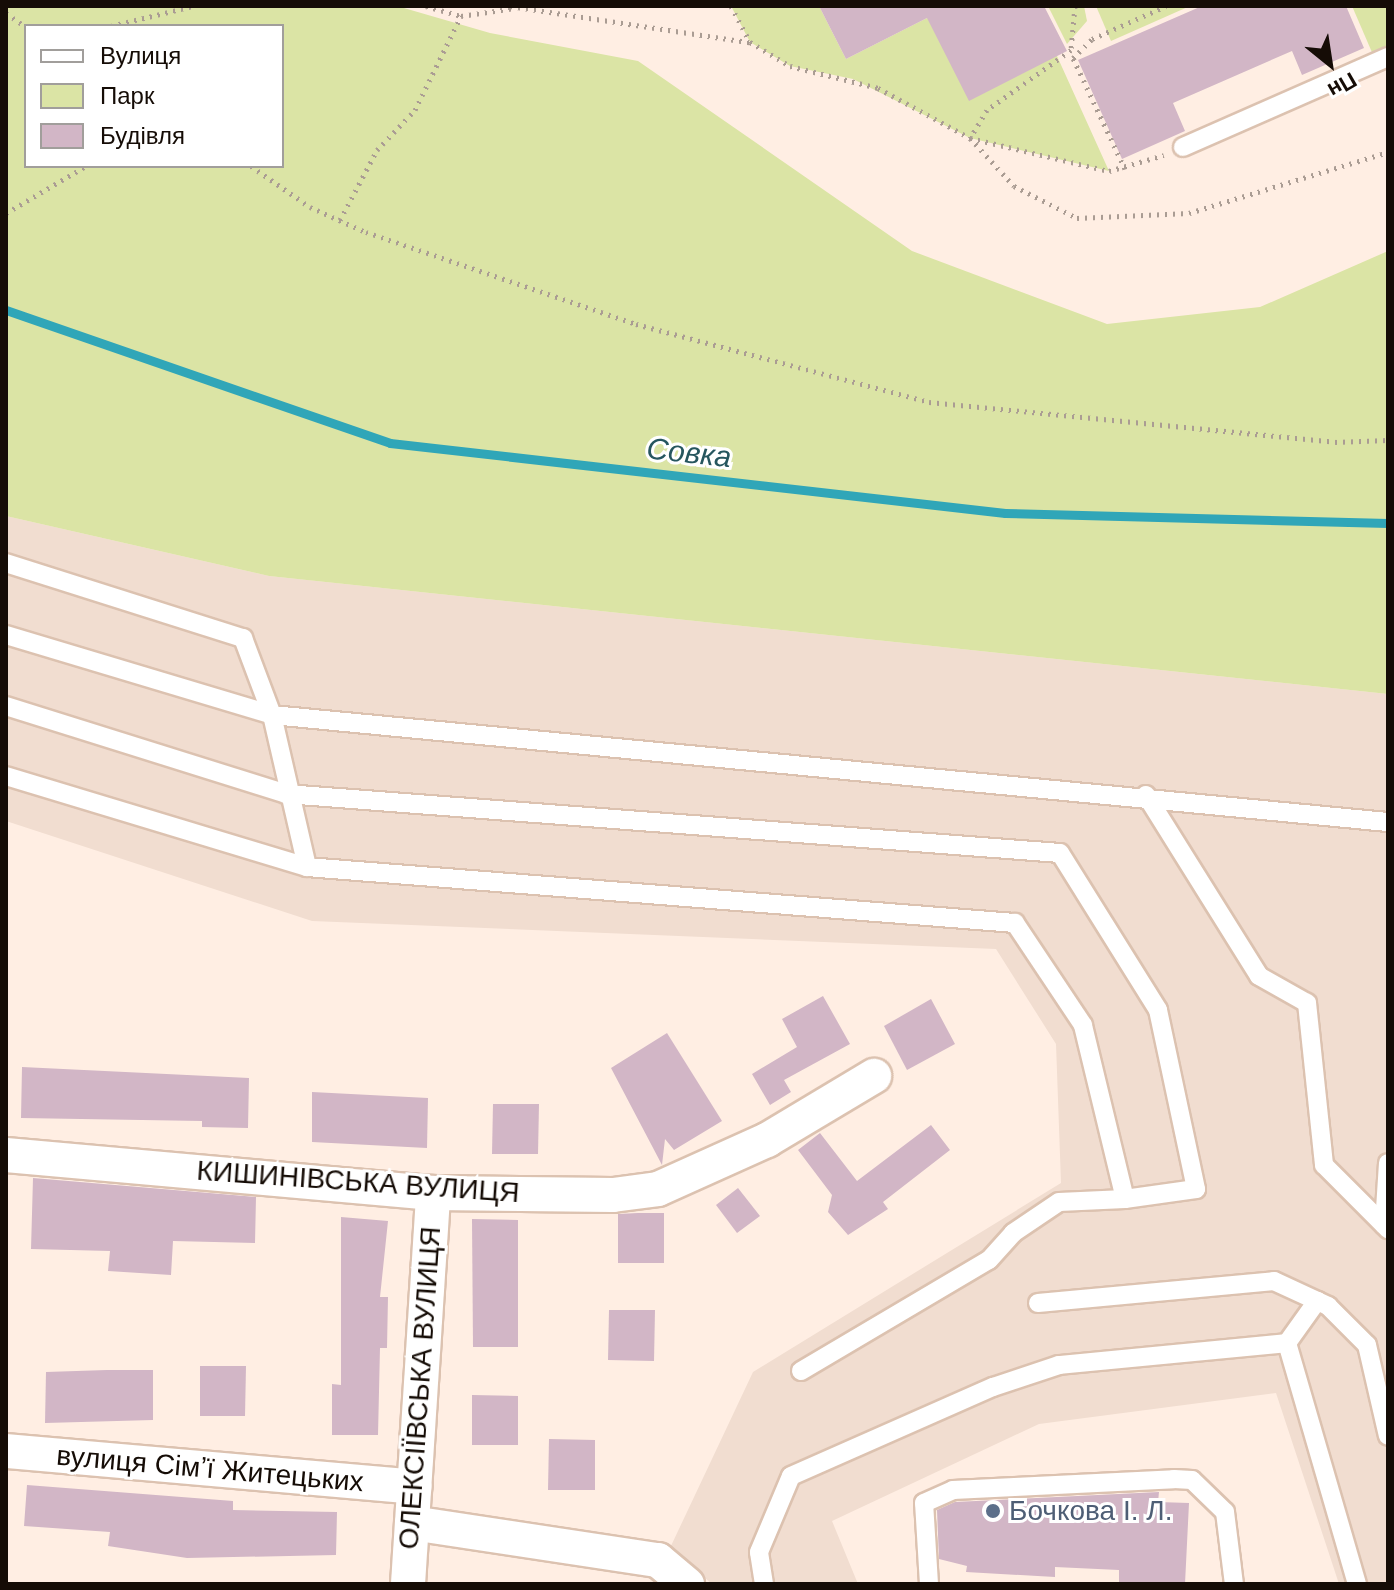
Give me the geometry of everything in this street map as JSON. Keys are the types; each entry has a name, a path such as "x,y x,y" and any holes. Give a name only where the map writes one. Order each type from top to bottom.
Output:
{"street":[{"name":"КИШИНІВСЬКА ВУЛИЦЯ","path":"6,1155 433,1193 613,1195 658,1189 767,1140 874,1076"},
{"name":"ОЛЕКСІЇВСЬКА ВУЛИЦЯ","path":"408,1584 433,1193"},
{"name":"вулиця Сімʼї Житецьких","path":"6,1451 414,1487"},
{"path":"412,1523 658,1560 687,1584"}],"lane":[{"path":"1183,147 1388,57"},
{"path":"6,563 243,638 272,715 286,794 307,867"},
{"path":"6,635 272,715 1146,795 1388,822"},
{"path":"6,706 286,794 1060,853 1158,1010 1196,1189 1125,1199 1059,1202 1013,1233 989,1260 801,1371"},
{"path":"6,776 307,867 1015,923 1083,1025 1125,1199"},
{"path":"1146,795 1259,976 1307,1003 1324,1165 1386,1227"},
{"path":"1386,1227 1388,1163"},
{"path":"1038,1303 1274,1281 1317,1301 1367,1345 1388,1436"},
{"path":"764,1584 759,1552 791,1476 993,1387 1059,1365 1287,1343 1317,1301"},
{"path":"1287,1343 1357,1584"},
{"path":"929,1584 924,1503 953,1490 1174,1479 1192,1480 1225,1512 1234,1584"}],"path":[{"path":"119,24 193,6"},
{"path":"426,6 461,16 513,7 750,42 790,66 878,88 970,138 1109,171 1126,169 1183,147"},
{"path":"731,6 750,42"},
{"path":"970,138 987,110 1071,50 1075,6"},
{"path":"1126,169 1073,58 1092,39 1166,6"},
{"path":"6,13 24,26"},
{"path":"340,220 377,150 415,110 461,16"},
{"path":"970,138 1014,186 1077,218 1189,213 1388,152"},
{"path":"6,213 83,168"},
{"path":"254,168 310,207 340,220 636,324 929,402 1335,442 1388,440"}],"shaded area":[{"path":"6,516 269,576 1388,694 1388,1584 1339,1584 1276,1393 1039,1424 832,1521 858,1584 712,1584 670,1548 753,1372 1061,1183 1056,1044 996,949 312,921 6,821"}],"green space":[{"path":"6,6 397,6 490,33 638,61 912,251 1107,324 1260,307 1388,251 1388,694 269,576 6,516"},
{"path":"731,6 819,6 846,59 927,18 1057,56 1109,171 970,138 853,79 790,66 750,42"},
{"path":"1048,6 1084,6 1087,21 1067,44"},
{"path":"1096,6 1190,6 1111,41"},
{"path":"1352,6 1388,6 1388,50 1374,57"}],"building":[{"path":"819,6 1044,6 1067,51 969,101 927,18 846,59"},
{"path":"1202,6 1346,6 1364,48 1302,75 1292,51 1173,103 1185,131 1122,159 1078,60"},
{"path":"823,996 850,1044 784,1080 791,1092 770,1105 752,1074 797,1047 782,1019"},
{"path":"931,999 955,1044 907,1070 884,1026"},
{"path":"667,1033 722,1121 674,1150 665,1139 662,1165 611,1068"},
{"path":"22,1067 249,1078 248,1128 202,1127 202,1121 21,1118"},
{"path":"312,1092 428,1098 427,1148 312,1142"},
{"path":"493,1104 539,1104 538,1154 492,1154"},
{"path":"931,1125 950,1150 883,1202 888,1209 848,1235 828,1212 832,1195 798,1150 820,1133 857,1181"},
{"path":"33,1178 256,1197 255,1243 173,1241 171,1275 108,1271 110,1251 31,1249"},
{"path":"738,1188 760,1216 737,1233 716,1205"},
{"path":"664,1213 664,1263 618,1263 618,1214"},
{"path":"341,1217 388,1221 380,1297 388,1297 387,1348 380,1348 378,1435 332,1435 332,1384 341,1385"},
{"path":"472,1219 518,1220 518,1347 473,1347"},
{"path":"609,1310 655,1310 654,1361 608,1360"},
{"path":"200,1366 246,1366 245,1416 200,1416"},
{"path":"153,1370 153,1420 45,1423 46,1372"},
{"path":"472,1395 518,1396 518,1445 472,1445"},
{"path":"549,1439 595,1440 595,1490 548,1490"},
{"path":"27,1485 233,1501 233,1510 337,1512 336,1555 187,1558 108,1546 110,1532 24,1526"},
{"path":"1159,1492 1158,1502 1189,1503 1185,1584 1119,1584 1119,1570 1055,1567 1055,1577 966,1572 967,1566 939,1559 937,1510 955,1502"}],"waterway":[{"name":"Совка","path":"6,310 390,443 1005,513 1388,523"}],"place":[{"name":"Бочкова І. Л.","path":"993,1511"}]}
